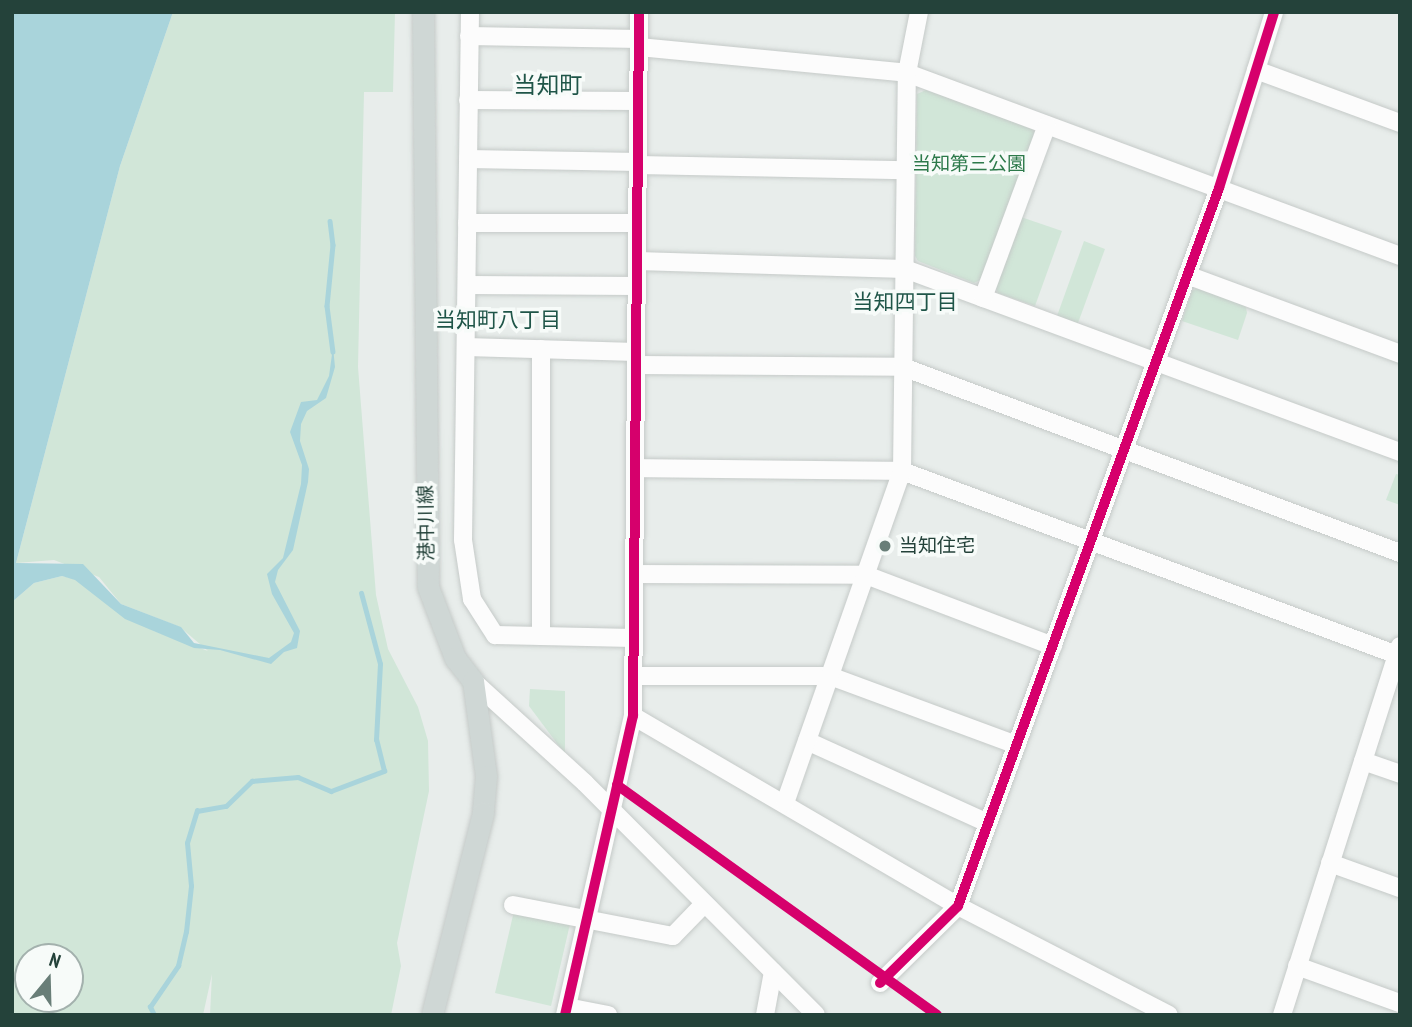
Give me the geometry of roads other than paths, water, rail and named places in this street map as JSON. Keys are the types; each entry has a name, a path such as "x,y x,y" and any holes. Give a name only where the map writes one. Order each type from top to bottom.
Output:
{"main road":[{"name":"港中川線","path":"423,12 428,587 454,658 473,681 486,776 483,813 432,1015"}],"street":[{"path":"422,34 435,12"},
{"path":"470,12 463,540 472,599 495,635 633,638"},
{"path":"608,1015 566,1011 633,716 639,12"},
{"path":"785,803 902,471 907,73 919,12"},
{"path":"880,983 958,906 1219,188 1274,12"},
{"path":"469,36 639,43 907,73 1400,256"},
{"path":"1256,70 1400,123"},
{"path":"468,100 638,101"},
{"path":"983,298 1047,125"},
{"path":"468,159 906,170"},
{"path":"467,223 637,223"},
{"path":"637,261 905,269 1400,453"},
{"path":"1187,275 1400,354"},
{"path":"467,285 637,286"},
{"path":"466,347 541,349 636,358 903,367 1400,553"},
{"path":"541,349 541,636"},
{"path":"635,468 902,471 1399,652 1282,1015"},
{"path":"634,574 866,575 1053,646"},
{"path":"635,676 830,676 1017,745"},
{"path":"473,681 611,811 816,1015"},
{"path":"633,716 958,906 1169,1015"},
{"path":"807,741 988,823"},
{"path":"1363,761 1400,774"},
{"path":"1330,863 1400,888"},
{"path":"513,905 673,936 703,905"},
{"path":"1297,966 1400,1003"},
{"path":"765,1015 772,972"}],"water":[{"path":"12,12 173,12 120,166 16,563 83,564 121,604 181,627 194,643 269,658 291,642 294,633 272,594 267,574 283,558 301,484 302,465 290,432 301,402 317,400 329,376 333,347 335,367 326,398 307,411 301,424 300,441 309,469 308,482 293,550 278,570 275,582 300,631 297,648 284,652 271,664 220,650 194,648 125,619 75,580 62,576 34,583 12,602"}],"waterway":[{"path":"330,221 333,245 327,306 333,352"},
{"path":"154,1015 150,1007 178,966 186,932 191,886 187,843 197,811 226,806 252,781 298,777 331,791 384,771 376,740 380,664 361,593"}],"place":[{"name":"当知住宅","path":"885,546"}],"district":[{"name":"当知町","path":"548,85"},
{"name":"当知四丁目","path":"905,302"},
{"name":"当知町八丁目","path":"498,320"}],"park label":[{"name":"当知第三公園","path":"969,164"}]}
